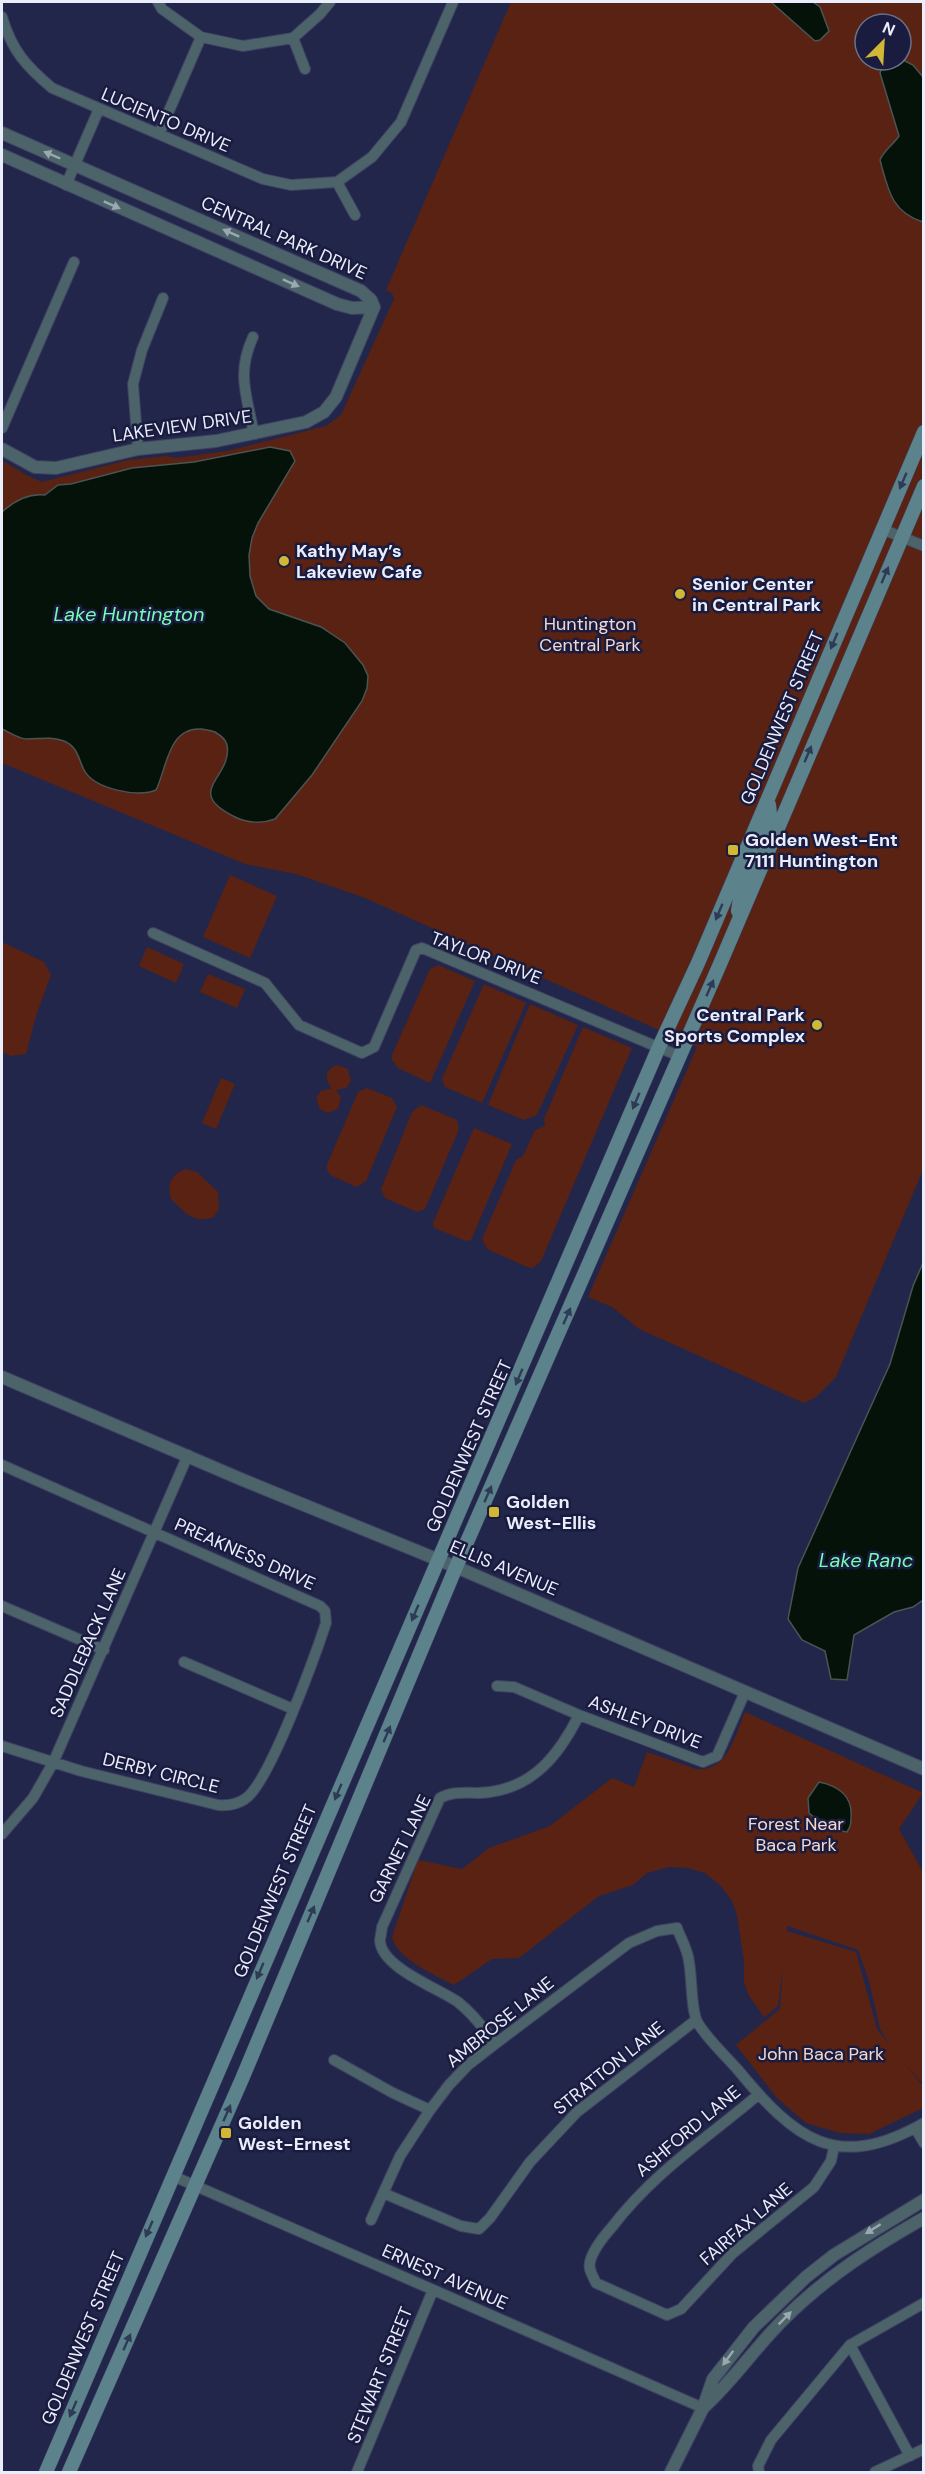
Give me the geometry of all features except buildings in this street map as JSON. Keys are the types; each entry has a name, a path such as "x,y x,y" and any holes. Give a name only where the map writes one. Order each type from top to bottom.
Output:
{"main road":[{"name":"GOLDENWEST STREET","path":"46,2472 659,1047 698,963 924,432"},
{"name":"GOLDENWEST STREET","path":"69,2472 242,2079 456,1567 740,917 924,486"},
{"path":"785,808 780,797 781,788 812,717 818,694 818,677"},
{"path":"740,917 737,910 743,879 770,815 771,807 766,801"}],"street":[{"path":"158,2 162,9 201,37 243,46 293,38 330,2"},
{"path":"355,215 337,182 372,157 401,122 453,2"},
{"name":"LUCIENTO DRIVE","path":"2,17 4,37 26,66 52,88 263,179 291,185 337,182"},
{"path":"159,134 201,37"},
{"path":"293,38 305,69"},
{"path":"66,185 99,109"},
{"name":"CENTRAL PARK DRIVE","path":"2,133 361,291 371,300 374,307 352,308 66,185 2,155"},
{"path":"2,428 74,262"},
{"path":"138,449 133,384 142,350 162,298"},
{"path":"365,328 374,307"},
{"path":"352,308 363,319 365,328"},
{"name":"LAKEVIEW DRIVE","path":"2,449 35,466 56,468 138,449 216,441 306,422 324,412 336,397 365,328"},
{"path":"253,337 244,356 242,372 254,434"},
{"path":"882,529 924,546"},
{"name":"TAYLOR DRIVE","path":"153,933 265,983 299,1025 362,1053 374,1047 416,950 422,948 679,1056"},
{"name":"ELLIS AVENUE","path":"2,1377 456,1567 924,1769"},
{"name":"SADDLEBACK LANE","path":"2,1834 33,1798 53,1763 188,1455"},
{"name":"PREAKNESS DRIVE","path":"2,1465 320,1606"},
{"path":"2,1606 104,1650"},
{"name":"DERBY CIRCLE","path":"2,1746 53,1763 218,1805 229,1806 246,1799 274,1757 326,1623 325,1611 320,1606"},
{"path":"184,1662 293,1709"},
{"name":"ASHLEY DRIVE","path":"497,1686 514,1687 579,1715 703,1762 717,1756 745,1692"},
{"name":"GARNET LANE","path":"495,2044 481,2024 460,2003 396,1965 387,1956 380,1942 388,1910 440,1798 456,1792 489,1792 504,1789 529,1778 546,1765 564,1744 579,1715"},
{"name":"AMBROSE LANE","path":"371,2220 400,2156 430,2110 468,2065 629,1943 657,1931 677,1928 689,1959 696,2020"},
{"path":"696,2020 758,2095 799,2132 834,2147 870,2146 888,2141 919,2126 924,2143"},
{"name":"STRATTON LANE","path":"383,2193 461,2226 479,2229 490,2218 530,2162 577,2112 696,2020"},
{"path":"334,2060 393,2093 430,2110"},
{"name":"ASHFORD LANE","path":"667,2315 596,2283 590,2272 590,2263 604,2236 652,2180 758,2095"},
{"name":"FAIRFAX LANE","path":"667,2315 681,2309 733,2253 814,2187 825,2173 834,2147"},
{"name":"ERNEST AVENUE","path":"173,2176 703,2408"},
{"path":"671,2472 703,2408 713,2379 733,2352 778,2302 834,2255 924,2200"},
{"path":"703,2408 725,2389 756,2348 807,2296 846,2265 924,2218"},
{"name":"STEWART STREET","path":"357,2472 433,2290"},
{"path":"759,2472 758,2466 771,2440 850,2345 924,2303"},
{"path":"850,2345 910,2456"},
{"path":"875,2472 924,2449"}],"green space":[{"name":"Huntington Central Park","path":"511,2 923,2 923,1170 836,1377 816,1397 804,1403 639,1329 612,1307 588,1297 697,1047 365,898 296,874 245,864 2,763 2,460 42,482 128,460 166,456 176,458 227,451 326,426 341,415 394,299 392,293 386,290"},
{"path":"230,875 277,896 250,958 203,937"},
{"path":"2,942 44,962 51,975 36,1016 26,1054 11,1056 2,1052"},
{"path":"147,947 184,964 176,983 139,966"},
{"path":"438,965 475,981 430,1083 398,1068 392,1060 392,1055 430,969"},
{"path":"208,974 245,989 237,1008 200,992"},
{"path":"484,984 526,1003 482,1103 445,1087 442,1079"},
{"path":"530,1004 578,1025 537,1115 524,1120 488,1105"},
{"path":"583,1027 632,1048 541,1261 533,1268 527,1267 487,1249 482,1239 516,1160 523,1156 535,1130 545,1126 544,1119"},
{"path":"337,1065 348,1069 351,1081 346,1088 336,1090 341,1097 338,1109 327,1113 320,1109 316,1098 321,1091 332,1088 327,1075 330,1069"},
{"path":"221,1078 235,1084 216,1129 202,1123"},
{"path":"367,1088 392,1098 397,1107 366,1181 357,1187 330,1175 326,1167 358,1092"},
{"path":"421,1105 457,1120 459,1129 425,1209 417,1212 385,1198 381,1189 412,1112"},
{"path":"474,1128 512,1144 471,1240 466,1241 434,1228 433,1223"},
{"path":"186,1169 197,1172 218,1192 219,1209 214,1217 200,1219 190,1216 171,1199 171,1180"},
{"name":"Forest Near Baca Park","path":"745,1712 923,1793 899,1829 923,1872 923,2084 905,2064 923,2086 923,2108 869,2134 840,2133 806,2123 777,2098 736,2045 780,2009 783,1967 778,2006 733,2043 764,2017 749,1996 744,1983 744,1961 737,1915 732,1901 721,1886 705,1873 688,1868 669,1867 647,1873 633,1885 599,1896 519,1958 492,1959 454,1985 409,1959 395,1945 392,1937 418,1860 462,1869 489,1848 550,1826 612,1778 634,1787 647,1752 696,1769 716,1765 729,1751","holes":["787,1926 858,1950 869,1981 880,2029 889,2044 877,2029 856,1952 787,1931"]}],"water":[{"path":"771,2 813,2 820,7 829,31 820,40 815,41"},
{"path":"913,65 923,77 923,222 912,218 897,206 889,190 880,160 899,136 880,73 913,72"},
{"name":"Lake Huntington","path":"270,447 290,451 295,461 258,523 252,538 249,555 250,576 256,596 269,609 321,627 345,643 363,665 368,676 367,688 362,701 312,775 275,819 260,822 244,821 220,808 212,799 213,784 227,757 225,741 213,731 190,730 182,735 170,750 156,790 139,793 106,787 89,777 69,743 50,738 24,739 2,729 2,512 22,499 33,495 45,495 58,485 71,484 132,468 194,462"},
{"name":"Lake Ranc","path":"923,1263 923,1600 913,1607 894,1612 854,1635 847,1680 831,1679 825,1651 802,1640 788,1619 798,1568 890,1364 913,1286"},
{"path":"819,1782 833,1786 847,1798 850,1804 851,1824 847,1832 830,1829 827,1822 809,1813 808,1798"}],"place":[{"name":"Kathy May’s Lakeview Cafe","path":"284,561"},
{"name":"Senior Center in Central Park","path":"680,594"},
{"name":"Golden West-Ent 7111 Huntington","path":"733,850"},
{"name":"Central Park Sports Complex","path":"817,1025"},
{"name":"Golden West-Ellis","path":"494,1512"},
{"name":"Golden West-Ernest","path":"226,2133"}],"park label":[{"name":"John Baca Park","path":"821,2054"}]}
